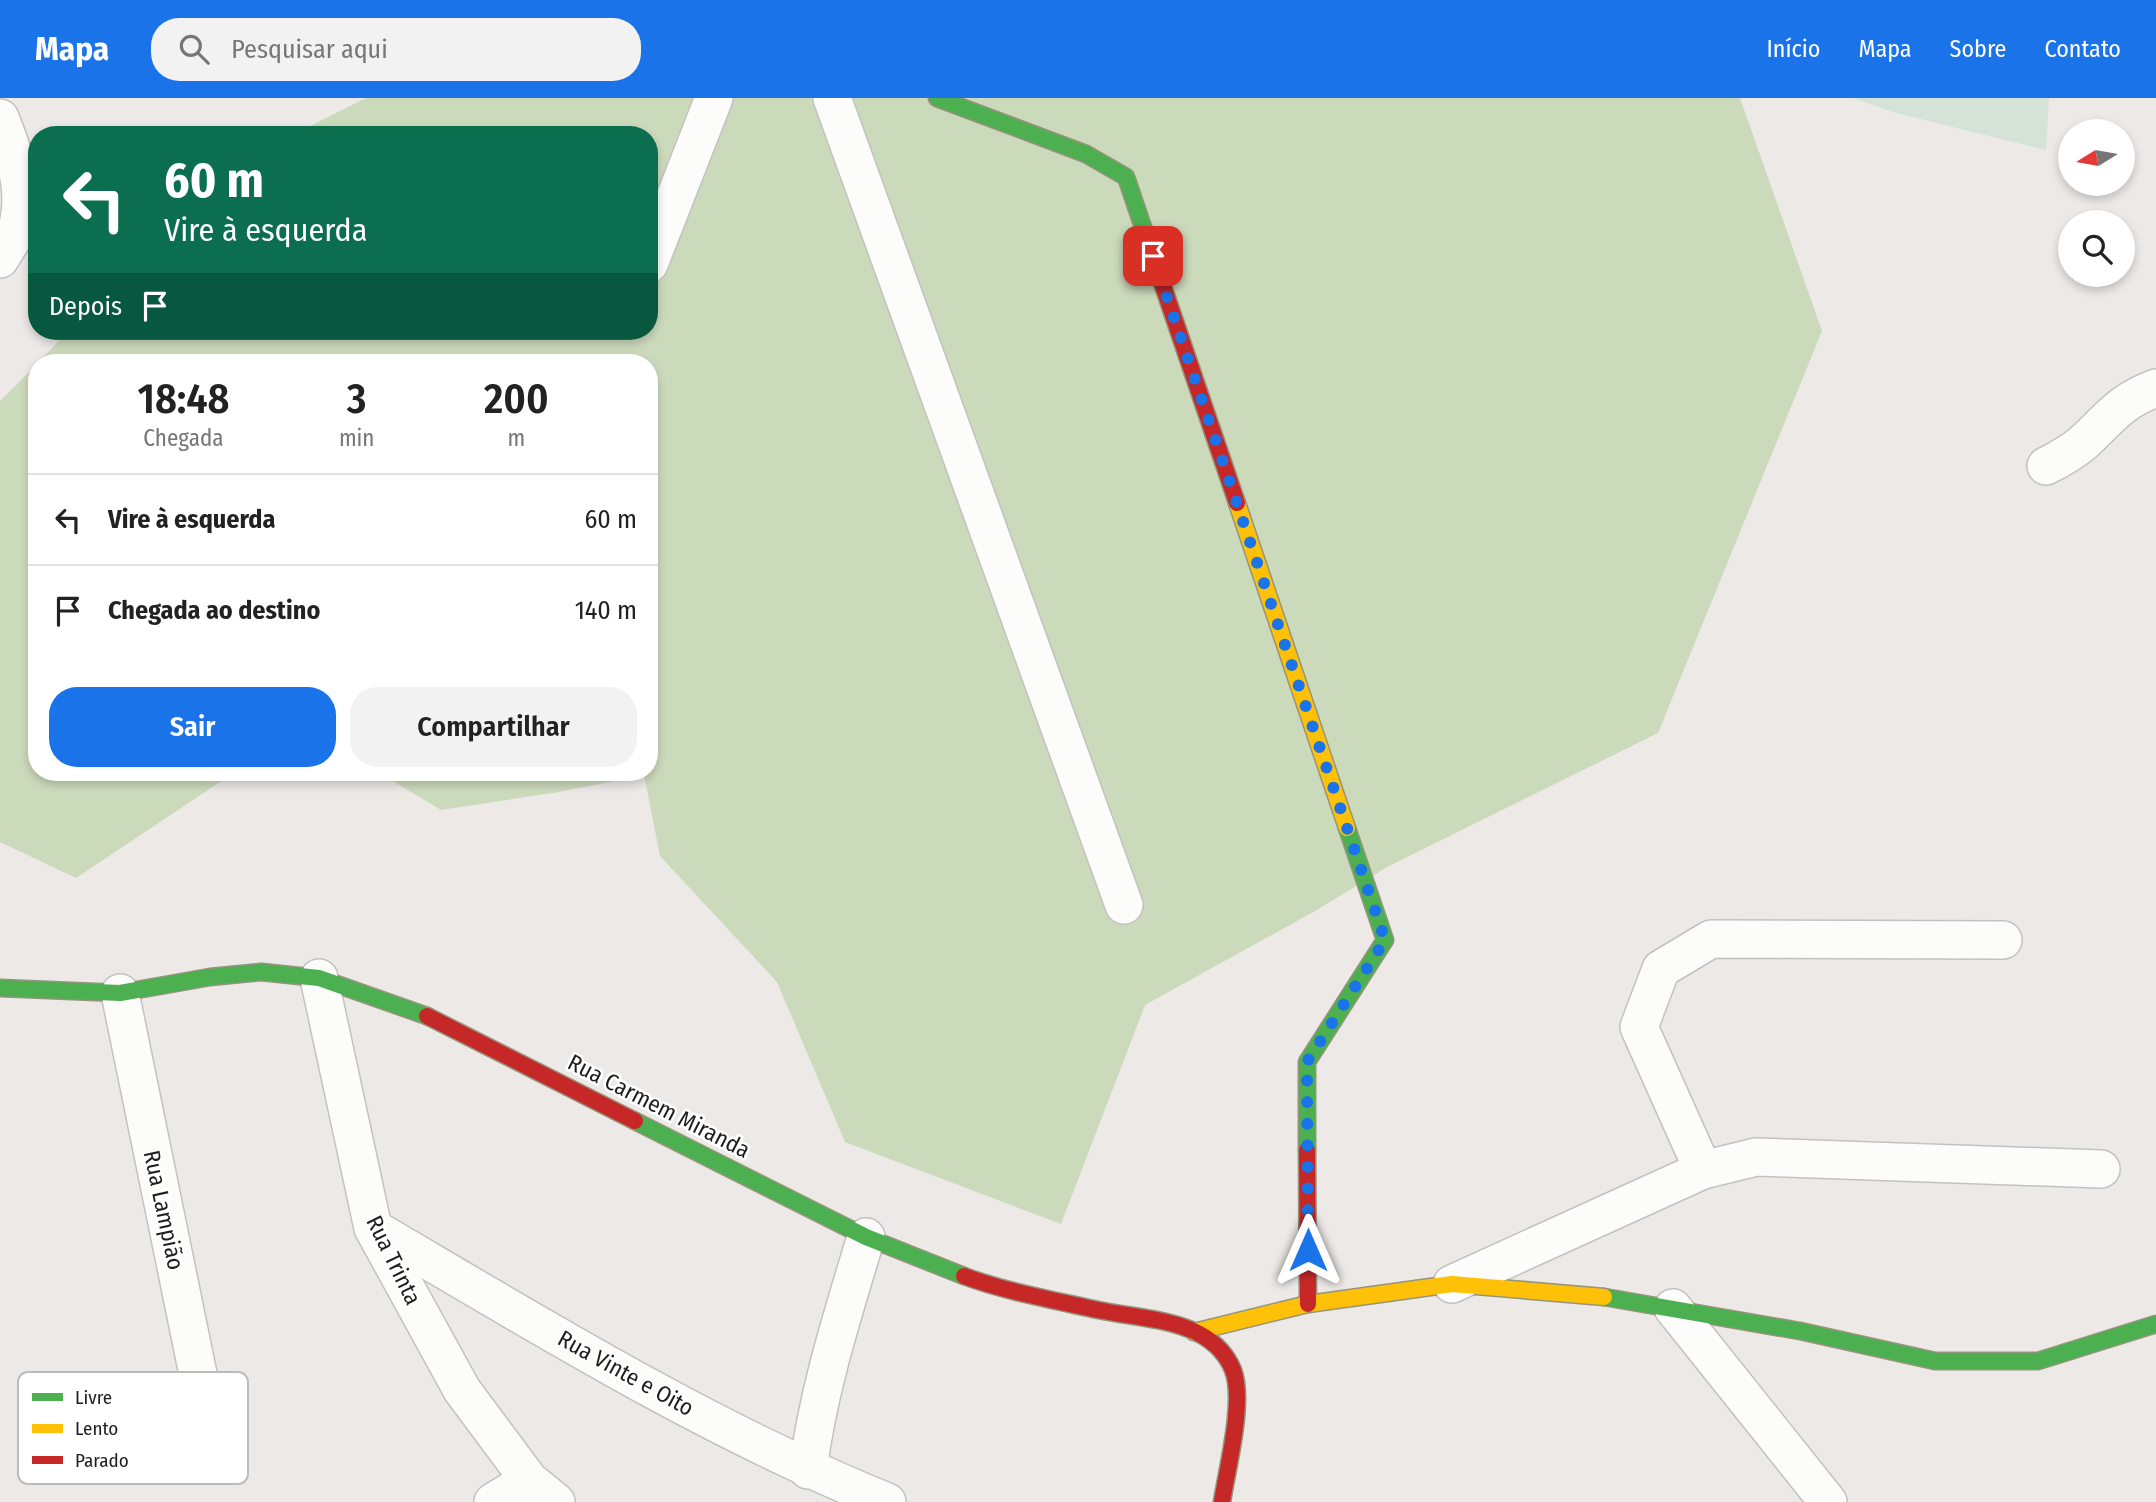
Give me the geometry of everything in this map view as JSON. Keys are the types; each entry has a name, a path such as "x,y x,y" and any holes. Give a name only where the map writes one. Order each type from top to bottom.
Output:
{"street":[{"path":"658,241 714,98"},
{"path":"832,98 1124,905"},
{"path":"937,98 1086,154 1126,177 1385,940 1307,1062 1308,1304"},
{"path":"0,118 22,187 18,227 0,258"},
{"path":"2046,466 2086,440 2112,412 2156,388"},
{"path":"1703,1170 1639,1027 1661,969 1711,939 2003,940"},
{"name":"Rua Carmem Miranda","path":"0,988 120,993 210,977 261,972 319,978 427,1016 866,1237 972,1279 1101,1311 1157,1318 1194,1332 1221,1348 1234,1372 1237,1410 1222,1502"},
{"name":"Rua Trinta","path":"319,978 373,1228 462,1390 542,1491"},
{"name":"Rua Lampião","path":"120,993 198,1372"},
{"path":"1452,1284 1703,1170 1756,1157 2101,1169"},
{"name":"Rua Vinte e Oito","path":"373,1228 718,1425 808,1470 887,1502"},
{"path":"808,1470 814,1424 828,1366 866,1237"},
{"path":"1194,1332 1308,1304 1452,1284 1623,1299 1800,1331 1935,1361 2038,1361 2156,1324"},
{"path":"1673,1308 1828,1502"},
{"path":"493,1502 542,1491"}],"green space":[{"path":"366,98 1740,98 1822,331 1658,733 1389,866 1315,911 1145,1005 1061,1224 845,1142 777,982 660,856 645,781 658,781 658,354 46,354 60,340 658,340 658,126 310,126"},
{"path":"28,373 28,781 222,781 76,878 0,842 0,401"},
{"path":"393,781 614,781 559,792 441,810"}],"shaded area":[{"path":"1852,98 2049,98 2046,150 1893,112"}],"traffic: fast":[{"path":"937,98 1086,154 1126,177 1162,283"},
{"path":"1307,1150 1307,1062 1385,940 1347,828"},
{"path":"0,988 120,993 210,977 261,972 319,978 427,1016"},
{"path":"635,1121 866,1237 964,1276"},
{"path":"1604,1297 1800,1331 1935,1361 2038,1361 2156,1324"}],"traffic: slow":[{"path":"1237,503 1347,828"},
{"path":"1194,1332 1308,1304 1452,1284 1604,1297"}],"traffic: jam":[{"path":"1162,283 1237,503"},
{"path":"427,1016 635,1121"},
{"path":"1307,1150 1308,1304"},
{"path":"964,1276 1030,1295 1175,1324 1210,1340 1223,1353 1233,1370 1236,1383 1236,1417 1222,1502"}],"route":[{"path":"1153,256 1385,940 1307,1062 1308,1250"}]}
